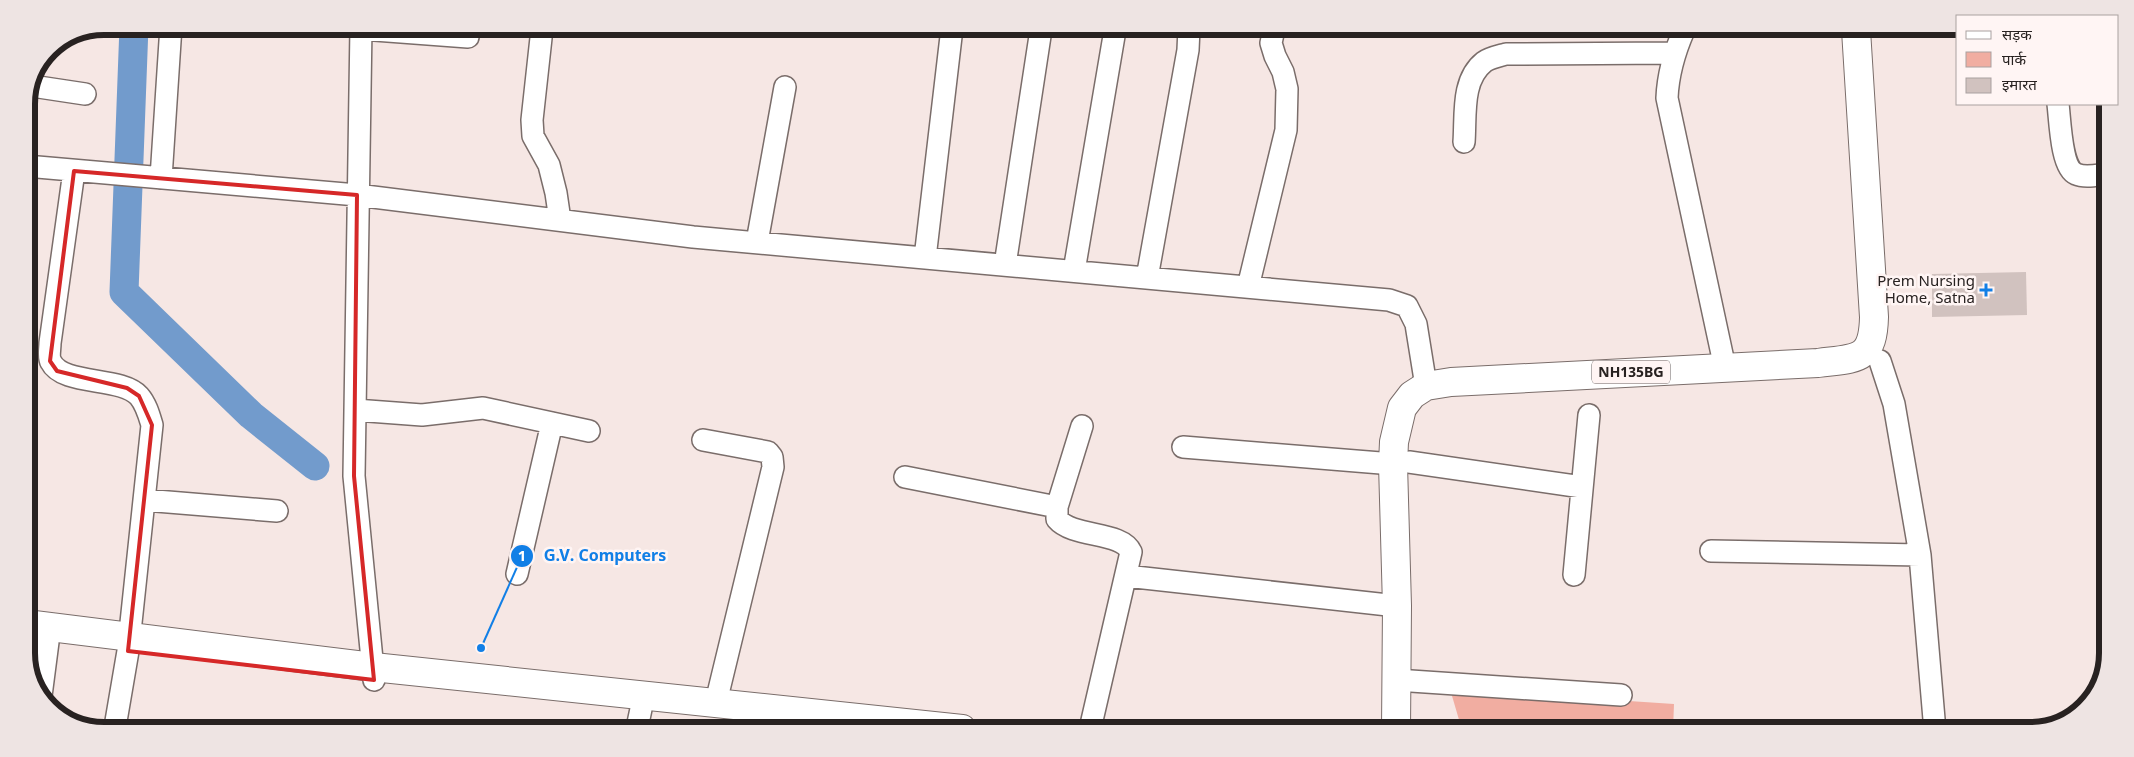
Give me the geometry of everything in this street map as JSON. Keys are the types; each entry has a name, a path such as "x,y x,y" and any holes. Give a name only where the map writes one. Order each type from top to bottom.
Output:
{"main road":[{"name":"NH135BG","path":"1397,722 1403,681 1401,463 1394,442 1402,408 1412,395 1426,386 1451,382 1818,363 1854,358 1864,353 1871,344 1874,317 1856,35"},
{"path":"1871,35 1890,317 1888,342 1880,361"},
{"name":"NH135BG","path":"1411,722 1403,681 1397,606 1401,463 1414,424 1421,410 1431,404 1475,396 1856,374 1871,369 1880,361"},
{"path":"35,626 129,644"},
{"path":"37,640 129,644 274,660 374,674 639,718 705,722"},
{"path":"374,674 716,702 905,722"}],"street":[{"path":"155,178 170,35"},
{"path":"361,35 354,476 374,674"},
{"path":"444,35 468,37"},
{"path":"925,258 951,35"},
{"path":"1074,271 1114,35"},
{"path":"1147,278 1188,50 1189,35"},
{"path":"1248,288 1286,130 1287,89 1283,72 1274,56 1271,43 1273,35"},
{"path":"1682,35 1674,53 1668,76 1667,98 1725,368"},
{"path":"1005,265 1040,36"},
{"path":"541,38 532,120 533,136 549,165 560,220"},
{"path":"1464,142 1467,92 1473,72 1485,61 1506,54 1674,53"},
{"path":"37,87 85,94"},
{"path":"757,242 785,87"},
{"path":"2058,105 2065,158 2069,168 2074,174 2081,176 2099,175"},
{"path":"35,167 358,195 757,242 1389,300 1407,306 1416,324 1426,386"},
{"path":"74,171 50,343 50,361 58,371 127,388 139,396 147,409 152,425 129,644 116,722"},
{"path":"1880,361 1894,404 1920,555 1934,722"},
{"path":"355,410 422,415 483,408 589,431"},
{"path":"1574,575 1589,415"},
{"path":"517,574 552,423"},
{"path":"1082,426 1057,507 1057,519 1062,525 1121,542 1128,546 1131,552 1092,722"},
{"path":"703,440 768,452 772,457 773,467 716,702"},
{"path":"1183,446 1401,463 1582,487"},
{"path":"905,478 1057,507"},
{"path":"144,500 277,511"},
{"path":"1711,551 1920,555"},
{"path":"1126,576 1397,606"},
{"path":"37,640 39,677"},
{"path":"1403,681 1621,695"}],"highlighted area":[{"path":"74,171 357,195 354,476 374,680 128,651 152,425 139,396 127,388 57,371 50,361"}],"green space":[{"path":"1450,689 1674,704 1673,722 1460,722"}],"building":[{"path":"2026,272 2027,315 1932,317 1932,274"}],"waterway":[{"path":"134,35 124,292 251,415 315,466"}],"place":[{"name":"Prem Nursing Home, Satna","path":"1986,290"},
{"name":"G.V. Computers","path":"481,648"}]}
